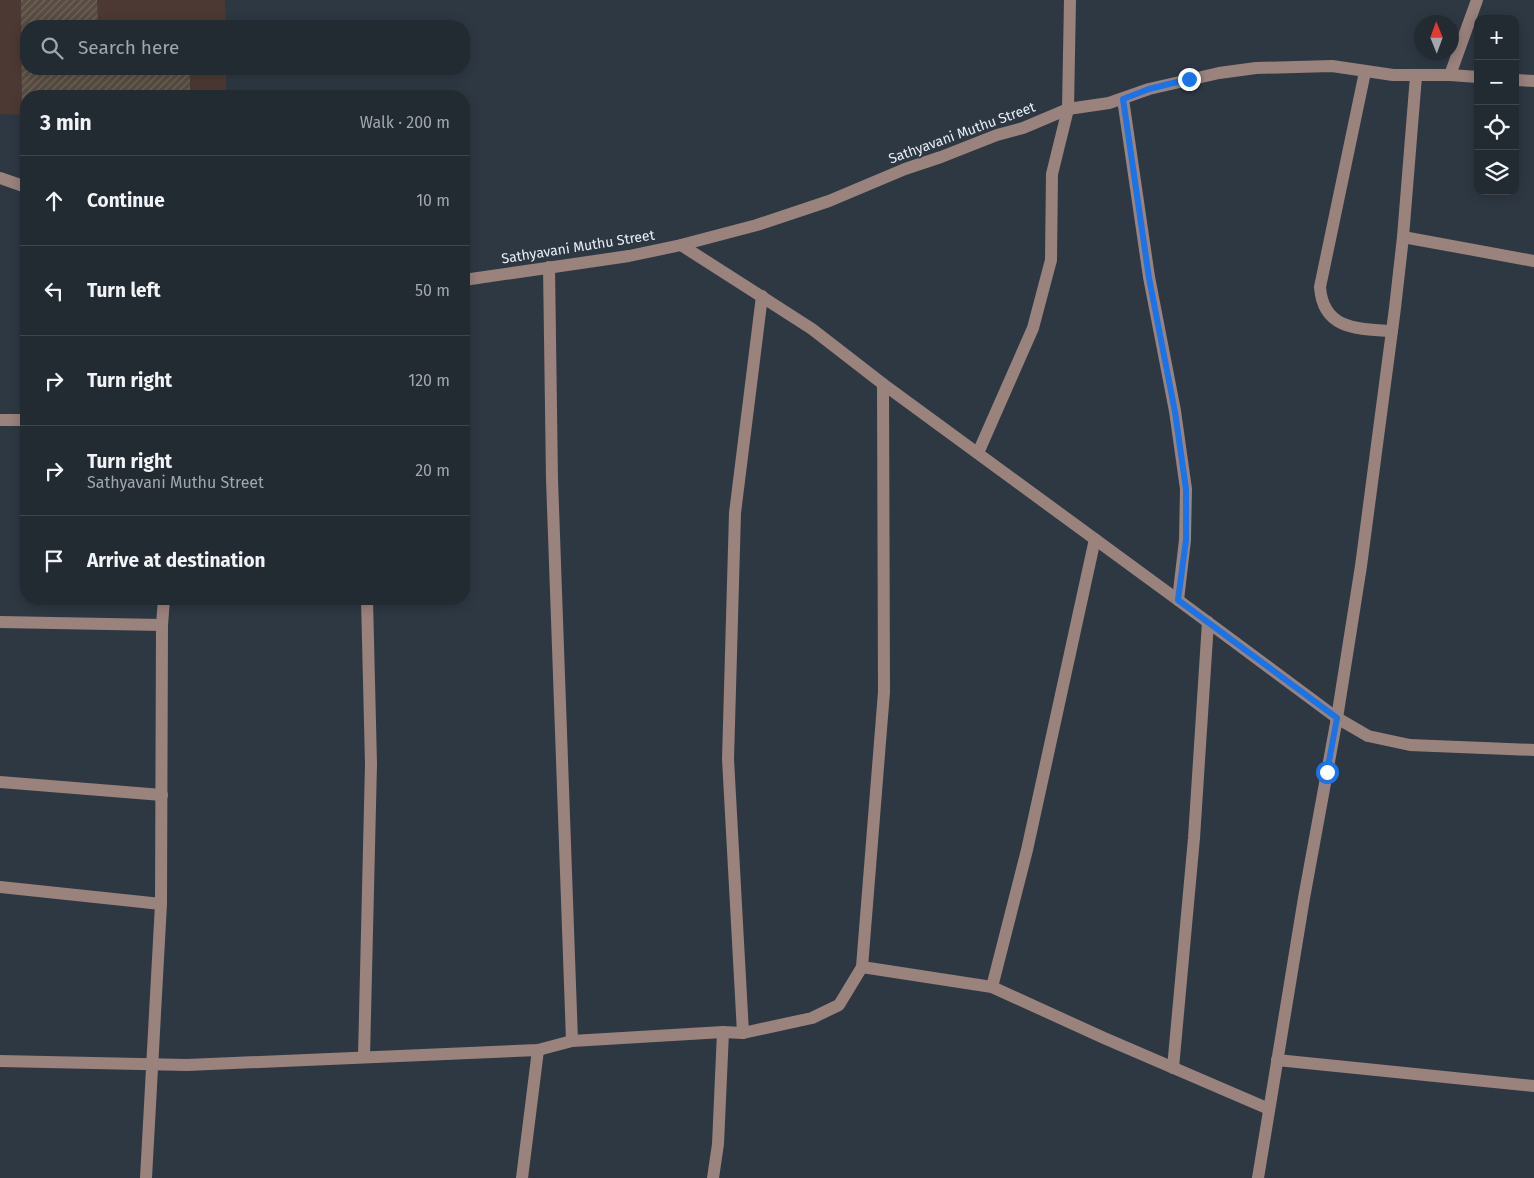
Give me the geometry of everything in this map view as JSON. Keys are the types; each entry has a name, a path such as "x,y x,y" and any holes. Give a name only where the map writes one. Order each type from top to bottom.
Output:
{"street":[{"path":"978,452 1033,328 1051,260 1052,174 1068,109 1070,0"},
{"path":"1450,75 1477,0"},
{"name":"Sathyavani Muthu Street","path":"470,279 629,256 681,245 757,225 829,200 997,135 1024,128 1068,109 1109,103 1149,89 1189,79 1256,68 1332,66 1393,76 1450,75 1474,77"},
{"path":"1366,72 1320,287 1321,301 1337,322 1352,328 1392,331"},
{"path":"1258,1178 1337,718 1361,566 1403,237 1416,76"},
{"path":"1519,80 1534,81"},
{"path":"1123,99 1149,278 1175,412 1186,489 1186,540 1178,600"},
{"path":"0,178 20,185"},
{"path":"1403,237 1534,261"},
{"path":"681,245 812,329 883,384 1095,538 1337,718 1368,736 1410,745 1534,750"},
{"path":"549,267 552,479 572,1041"},
{"path":"743,1033 728,759 735,513 762,296"},
{"path":"0,1061 187,1065 538,1050 572,1041 723,1032 743,1033 812,1018 839,1006 862,966 884,692 883,384"},
{"path":"0,420 20,420"},
{"path":"992,987 1027,850 1095,538"},
{"path":"146,1178 161,904 164,605"},
{"path":"364,1057 371,764 367,605"},
{"path":"0,622 162,625"},
{"path":"1173,1068 1194,838 1208,622"},
{"path":"0,782 162,795"},
{"path":"0,887 161,904"},
{"path":"862,966 992,987 1269,1110"},
{"path":"713,1178 718,1144 723,1032"},
{"path":"522,1178 538,1050"},
{"path":"1277,1060 1534,1086"}],"shaded area":[{"path":"0,0 225,0 226,20 20,20 20,75 226,75 226,90 20,90 20,115 0,114"}],"building":[{"path":"21,0 97,0 98,20 21,20"},
{"path":"22,75 190,75 190,90 22,90"}],"route":[{"path":"1189,79 1149,89 1123,99 1149,278 1175,412 1186,489 1186,540 1178,600 1337,718 1327,772"}]}
